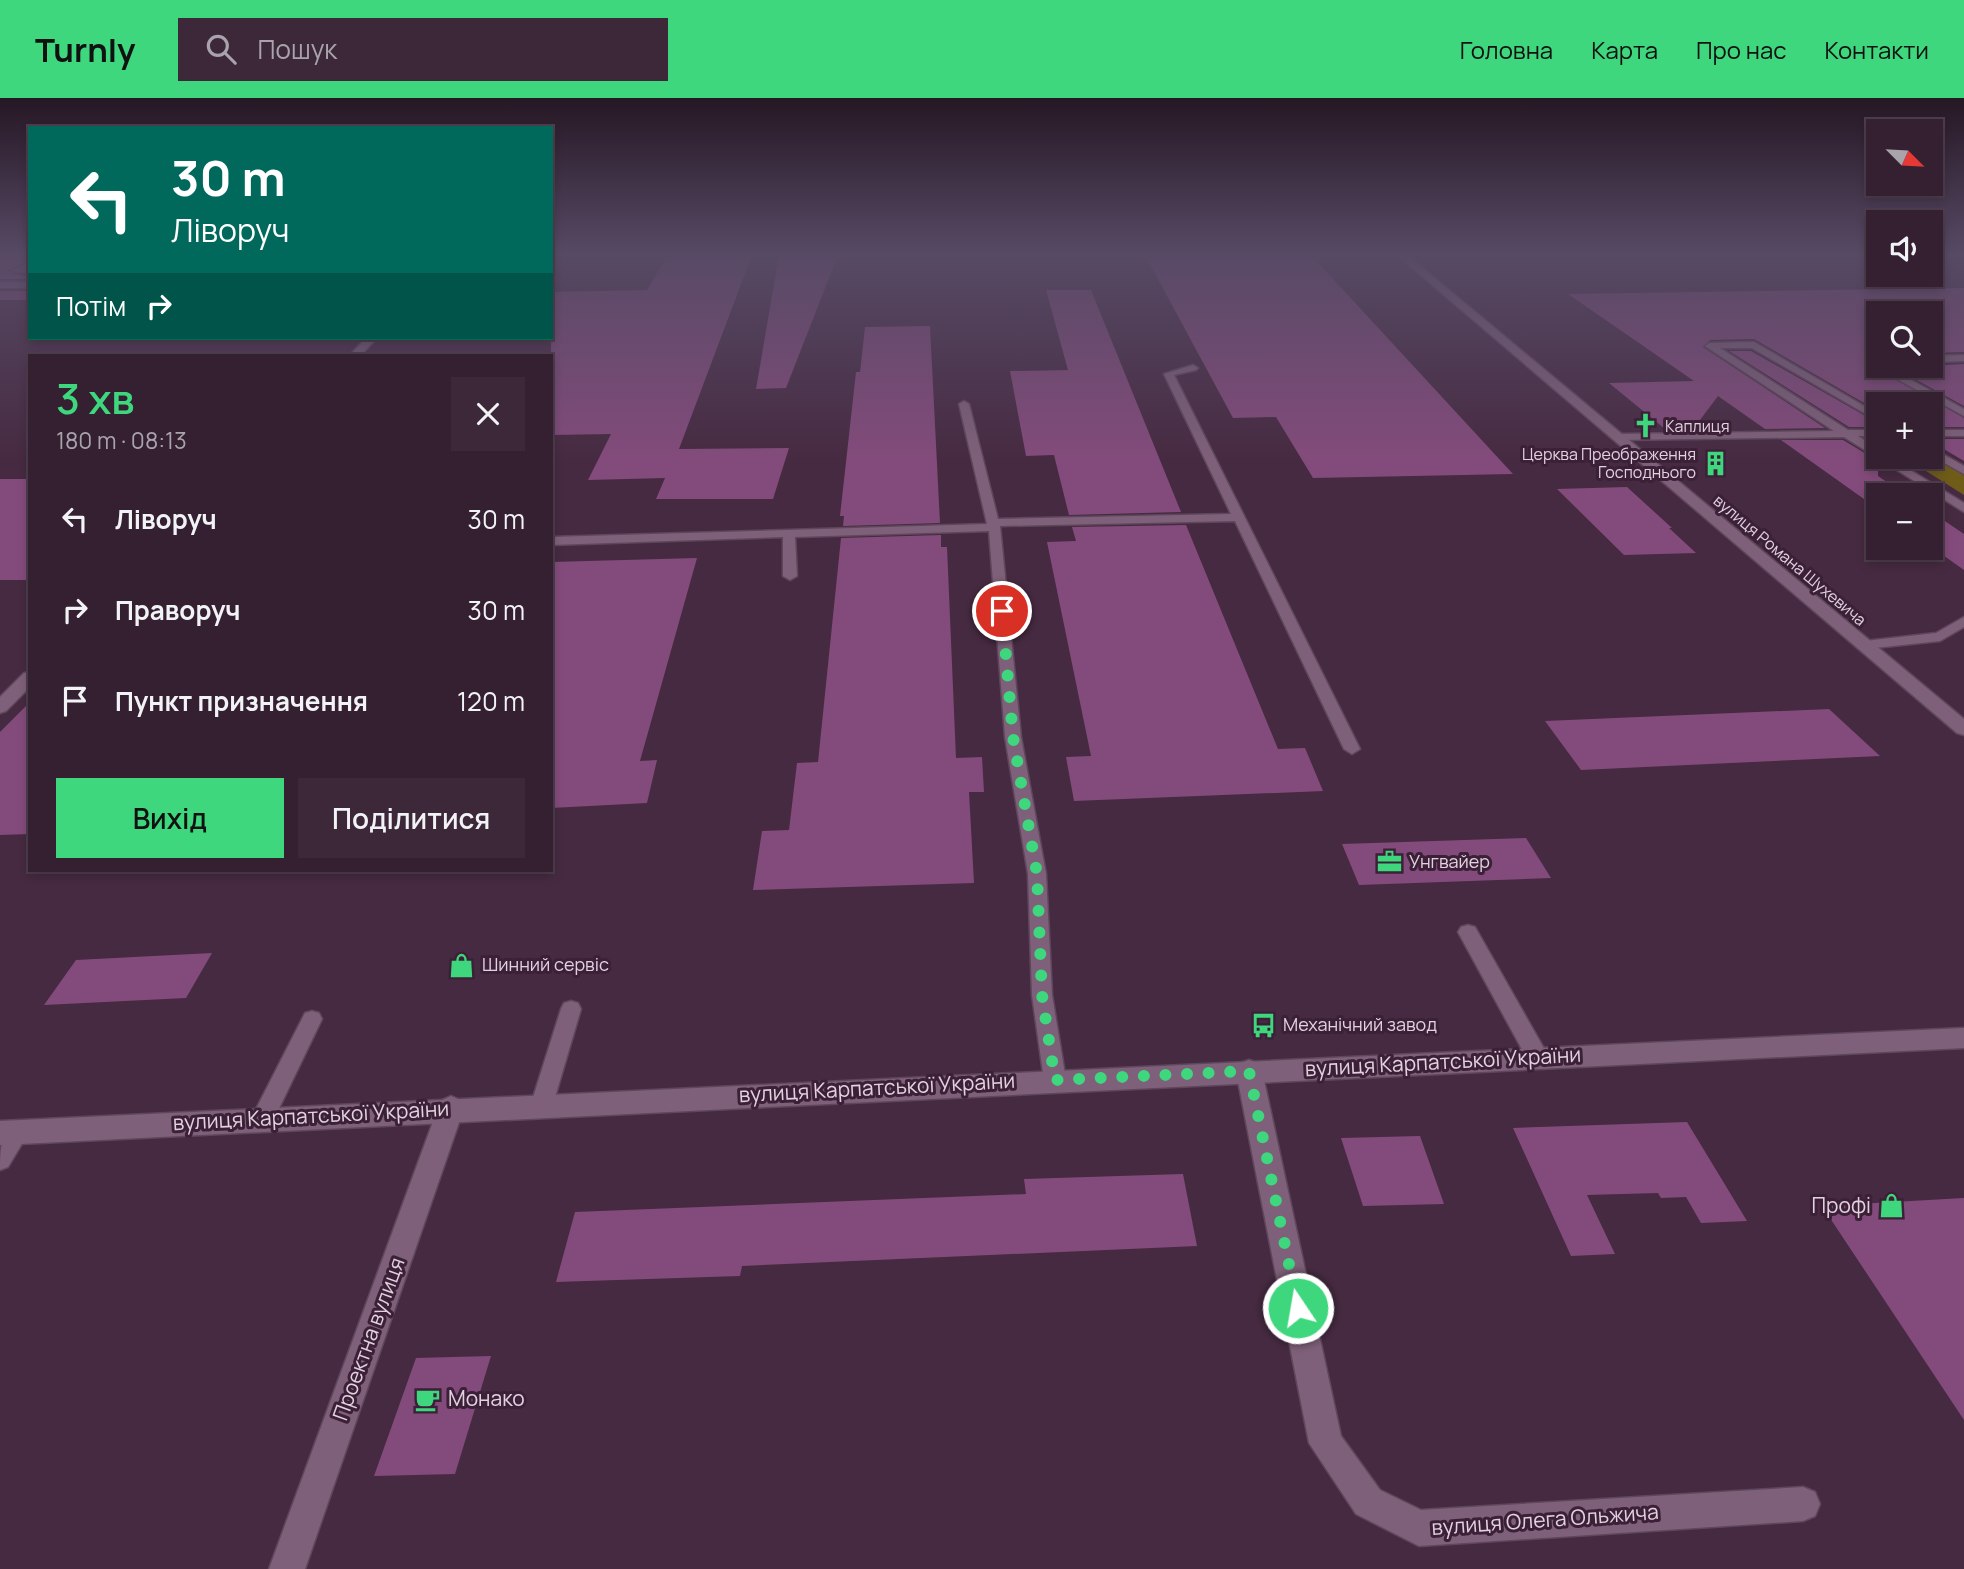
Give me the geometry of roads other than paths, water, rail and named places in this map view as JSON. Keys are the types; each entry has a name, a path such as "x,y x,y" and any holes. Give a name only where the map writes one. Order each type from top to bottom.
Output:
{"street":[{"name":"вулиця Романа Шухевича","path":"1482,324 1964,729"},
{"path":"356,354 370,340"},
{"path":"0,706 28,679"},
{"name":"вулиця Карпатської України","path":"9,1132 451,1108 1964,1038"},
{"name":"вулиця Олега Ольжича","path":"1249,1071 1326,1443 1368,1502 1419,1528 1803,1504"},
{"name":"Проектна вулиця","path":"287,1569 451,1108"}],"lane":[{"path":"1866,411 1754,345 1710,346 1866,446"},
{"path":"1943,359 1964,358"},
{"path":"1194,368 1169,374 1352,749"},
{"path":"1905,378 1964,413"},
{"path":"964,404 994,525 1013,737 1037,874 1042,995 1055,1080"},
{"path":"1951,404 1964,404"},
{"path":"1618,438 1866,433"},
{"path":"1943,433 1964,433"},
{"path":"1943,458 1964,471"},
{"path":"1902,469 1964,509"},
{"path":"553,541 789,535 1237,517"},
{"path":"789,535 790,576"},
{"path":"1865,645 1940,637 1964,621"},
{"path":"1468,932 1538,1058"},
{"path":"542,1104 570,1009"},
{"path":"263,1118 313,1019"},
{"path":"0,1160 9,1132"}],"place":[{"name":"Каплиця","path":"1645,426"},
{"name":"Церква Преображення Господнього","path":"1716,463"},
{"name":"Унгвайер","path":"1389,862"},
{"name":"Шинний сервіс","path":"462,965"},
{"name":"Механічний завод","path":"1263,1025"},
{"name":"Профі","path":"1891,1206"},
{"name":"Монако","path":"428,1399"}]}
